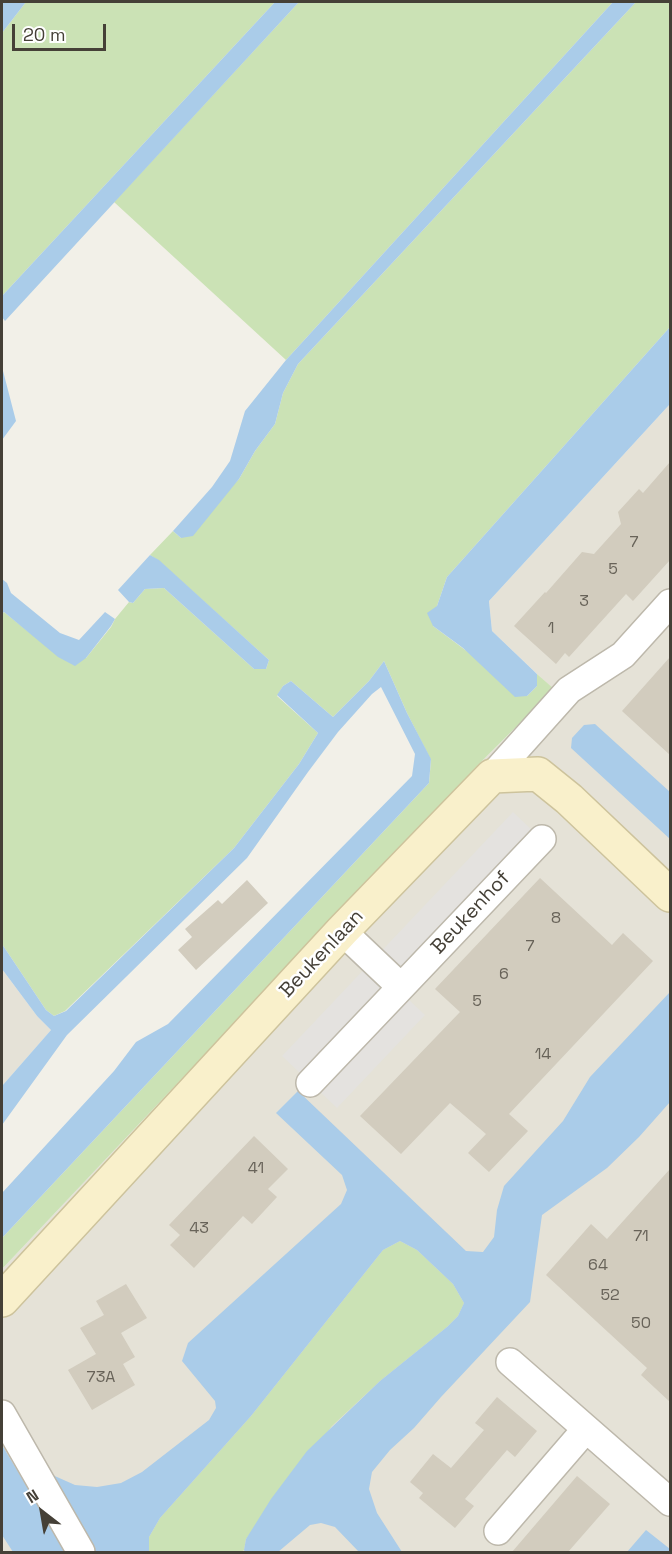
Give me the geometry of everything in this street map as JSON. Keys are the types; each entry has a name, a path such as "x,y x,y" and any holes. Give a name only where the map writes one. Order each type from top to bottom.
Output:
{"street":[{"path":"492,776 569,690 623,655 670,603"},
{"path":"492,776 538,774 569,799 670,895"},
{"name":"Beukenlaan","path":"2,1300 342,931 492,776"},
{"name":"Beukenhof","path":"310,1083 542,839"},
{"path":"342,931 401,987"},
{"path":"510,1362 670,1502"},
{"path":"2,1414 81,1552"},
{"path":"498,1531 586,1429"}],"shaded area":[{"path":"670,404 670,1552 2,1552 2,1269 480,763 554,690 492,631 489,601"},
{"path":"513,812 551,848 408,999 425,1015 337,1108 282,1056"},
{"path":"2,969 37,1016 51,1030 2,1086"}],"green space":[{"path":"26,2 275,2 2,296 2,33"},
{"path":"299,2 613,2 286,360 114,202"},
{"path":"636,2 670,2 670,327 447,577 433,626 527,696 537,686 537,674 554,689 480,763 2,1269 2,1238 429,783 431,760 384,661 369,681 333,717 291,681 283,686 277,696 318,733 299,764 234,848 65,1011 54,1016 46,1010 2,944 2,614 4,612 30,633 86,658 129,602 133,603 145,589 164,588 254,669 266,669 269,660 150,555 173,531 181,538 239,479 255,451 275,424 283,393 298,364"},
{"path":"400,1241 417,1250 453,1284 464,1303 458,1316 380,1381 332,1426 246,1539 244,1550 241,1552 149,1552 149,1537 160,1518 251,1416 383,1250"}],"water":[{"path":"2,2 26,2 2,33"},
{"path":"275,2 299,2 5,321 2,317 2,296"},
{"path":"613,2 636,2 298,364 283,393 275,424 255,451 239,479 193,536 181,538 173,531 212,487 230,461 245,411 286,360"},
{"path":"670,327 670,404 489,601 492,631 537,674 537,686 527,696 515,697 463,648 433,626 427,613 437,606 447,577"},
{"path":"2,367 16,421 2,440"},
{"path":"150,555 159,560 269,660 266,669 254,669 164,588 145,589 133,603 129,602 118,590"},
{"path":"2,579 7,583 11,593 60,633 79,640 105,612 115,619 86,658 75,666 58,657 4,612 2,614"},
{"path":"384,661 431,759 429,783 2,1238 2,1193 114,1071 136,1042 168,1024 412,776 415,754 381,687 338,732 247,858 67,1035 2,1125 2,1086 51,1030 37,1016 2,969 2,944 46,1010 54,1016 66,1011 234,848 299,764 318,733 277,695 283,686 291,681 333,717 369,681"},
{"path":"595,724 670,792 670,839 571,748 572,738 584,725"},
{"path":"670,992 670,1102 607,1168 542,1215 530,1302 372,1472 369,1489 377,1513 402,1552 359,1552 335,1527 321,1523 310,1525 278,1552 245,1552 244,1550 246,1539 271,1499 307,1451 380,1381 458,1316 464,1303 453,1284 417,1250 400,1241 383,1250 251,1416 160,1518 149,1537 149,1552 96,1552 48,1473 75,1485 97,1487 121,1483 142,1472 209,1420 216,1408 215,1401 182,1361 188,1343 341,1204 347,1190 342,1175 276,1113 298,1091 466,1251 483,1252 494,1237 497,1210 504,1186 563,1121 590,1077"},
{"path":"2,1445 66,1552 13,1552 2,1535"},
{"path":"646,1530 670,1549 670,1552 627,1552"}],"building":[{"path":"670,462 670,560 633,601 626,594 569,657 565,653 556,664 514,626 582,552 594,554 621,524 618,512 639,489 643,493"},
{"path":"670,657 670,755 622,711"},
{"path":"540,878 612,945 623,933 653,961 509,1114 528,1131 489,1172 468,1153 486,1134 450,1103 401,1154 360,1116 460,1012 435,989"},
{"path":"247,880 268,903 196,970 178,950 192,937 185,929 218,900 222,904"},
{"path":"254,1136 288,1169 268,1189 277,1197 252,1224 243,1216 194,1268 170,1245 180,1235 169,1225"},
{"path":"670,1169 670,1402 641,1375 647,1368 546,1275 591,1224 607,1239"},
{"path":"126,1284 147,1318 121,1333 135,1357 123,1364 135,1385 92,1410 68,1370 96,1354 80,1328 104,1315 96,1301"},
{"path":"497,1397 537,1431 515,1457 507,1450 465,1499 474,1506 455,1528 419,1498 423,1493 410,1482 433,1454 451,1468 484,1430 475,1423"},
{"path":"577,1476 610,1504 568,1552 512,1552"}]}
